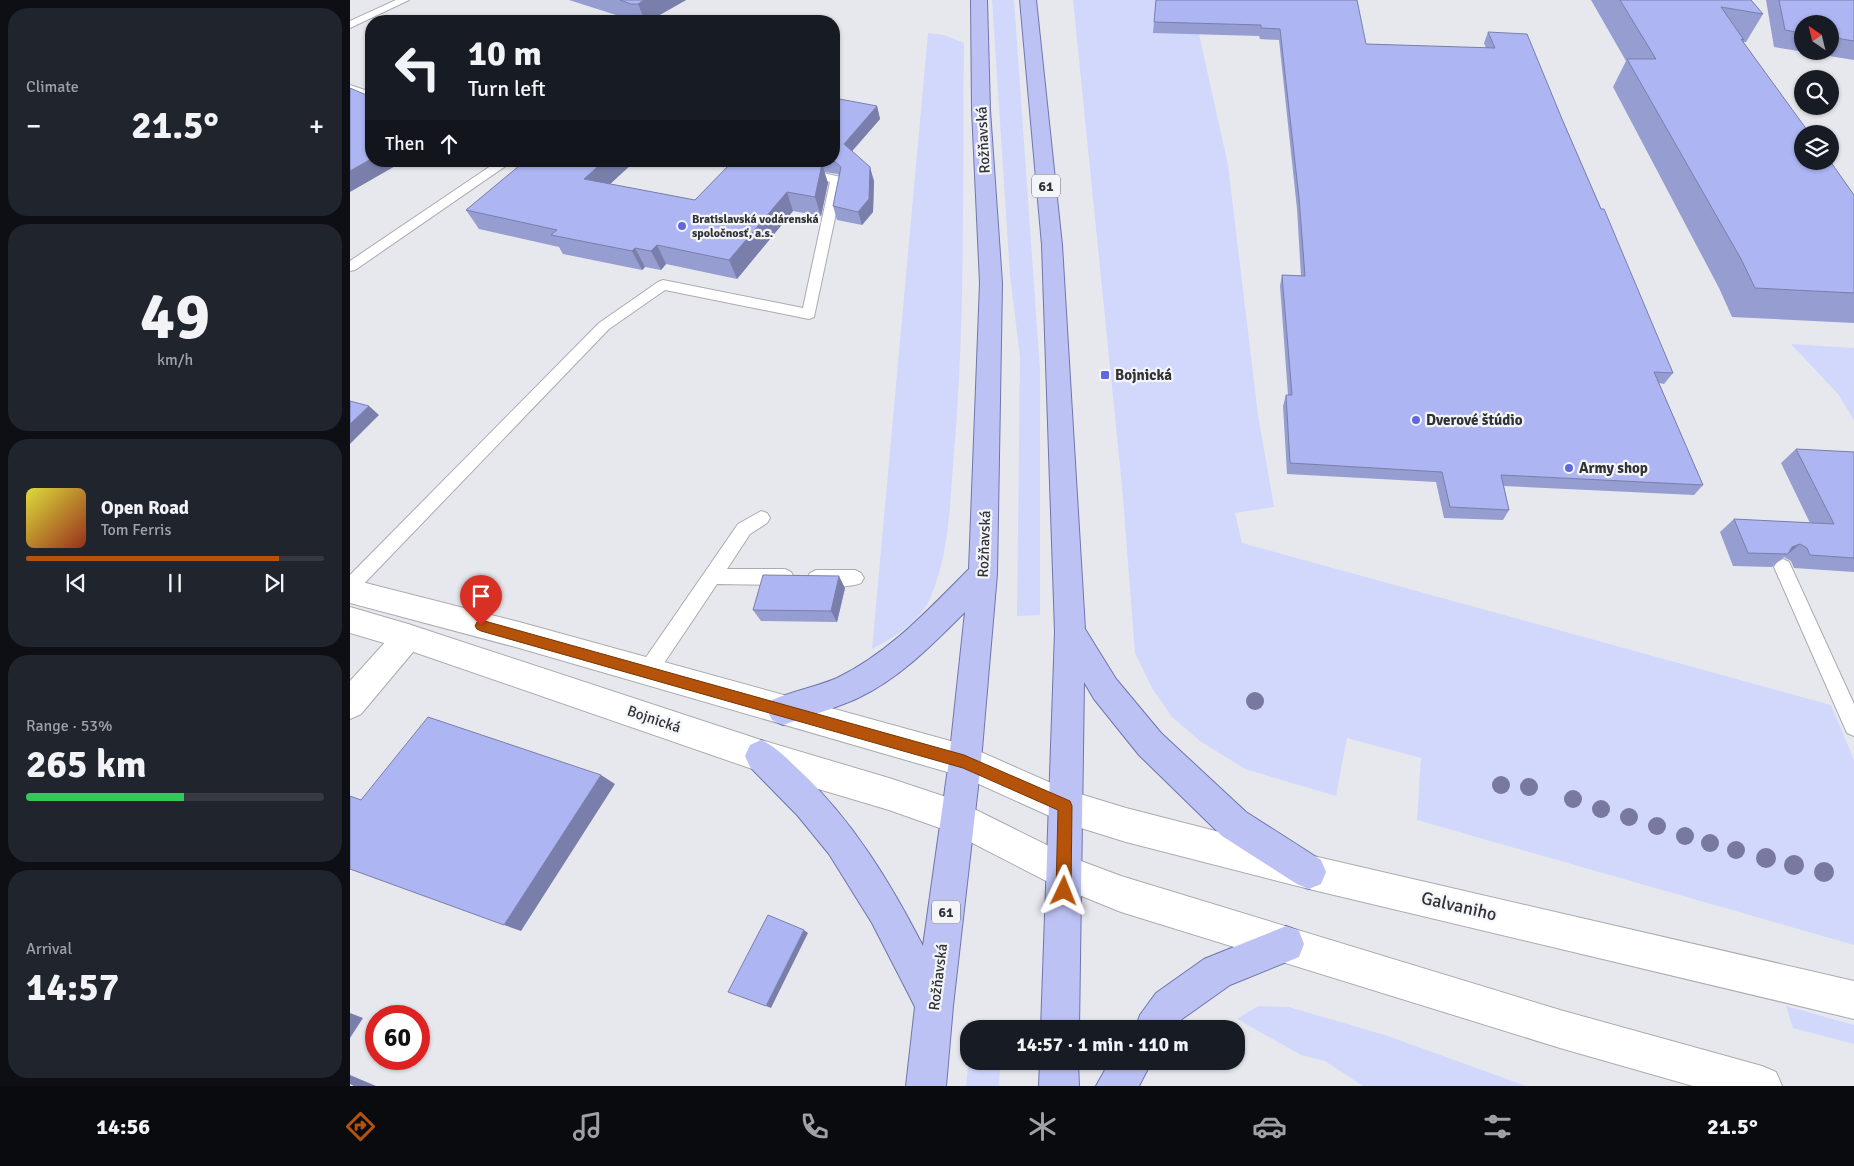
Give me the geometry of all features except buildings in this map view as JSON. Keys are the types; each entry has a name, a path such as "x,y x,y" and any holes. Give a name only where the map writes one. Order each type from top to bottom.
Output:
{"main road":[{"name":"Rožňavská","path":"926,1086 934,1006 958,818 983,574 991,283 980,110 979,0"},
{"name":"61","path":"1028,0 1052,245 1060,373 1070,632 1060,1020"},
{"path":"783,710 854,685 879,669 908,648 983,574"},
{"path":"350,589 964,761"},
{"name":"Bojnická","path":"350,620 408,637 761,756 889,794 958,818 1064,872"},
{"path":"1070,632 1105,689 1150,744 1234,824 1309,872"},
{"path":"350,704 408,637"},
{"path":"761,756 825,821 856,864 903,942 934,1006"},
{"name":"Galvaniho","path":"964,761 1065,806 1126,825 1309,872 1854,1000"},
{"path":"1064,872 1121,894 1560,1029 1762,1086"},
{"path":"1160,1020 1169,1006 1217,972 1286,944"},
{"path":"1059,1086 1060,1070"},
{"path":"1116,1086 1127,1070"}],"lane":[{"path":"372,15 404,0"},
{"path":"350,25 365,18"},
{"path":"350,88 365,94"},
{"path":"350,267 498,167"},
{"path":"350,589 604,326 663,285 809,314 838,180 791,171"},
{"path":"646,672 744,529 761,518"},
{"path":"1783,567 1854,726"},
{"path":"712,576 856,578"}],"shaded area":[{"path":"992,0 1014,0 1040,370 1040,615 1017,616 1020,357 1010,275"},
{"path":"1073,0 1156,0 1199,34 1228,165 1258,415 1274,507 1235,513 1242,543 1831,705 1854,760 1854,945 1417,820 1421,758 1347,738 1336,796 1245,769 1200,741 1172,717 1152,688 1135,653 1122,486"},
{"path":"928,33 944,35 964,43 962,299 958,401 950,506 942,560 928,604 907,627 872,649"},
{"path":"1791,344 1854,348 1854,420 1838,394"},
{"path":"1258,1006 1289,1007 1388,1036 1526,1086 1363,1086 1325,1061 1301,1055 1245,1024 1245,1020 1237,1019"},
{"path":"1786,1006 1854,1025 1854,1044 1793,1028"},
{"path":"968,1070 1000,1070 999,1086 966,1086"}],"place":[{"name":"Bratislavská vodárenská spoločnosť, a.s.","path":"682,226"},
{"name":"Bojnická","path":"1105,375"},
{"name":"Dverové štúdio","path":"1416,420"},
{"name":"Army shop","path":"1569,468"}],"route":[{"path":"481,626 964,761 1065,806 1064,891"}]}
